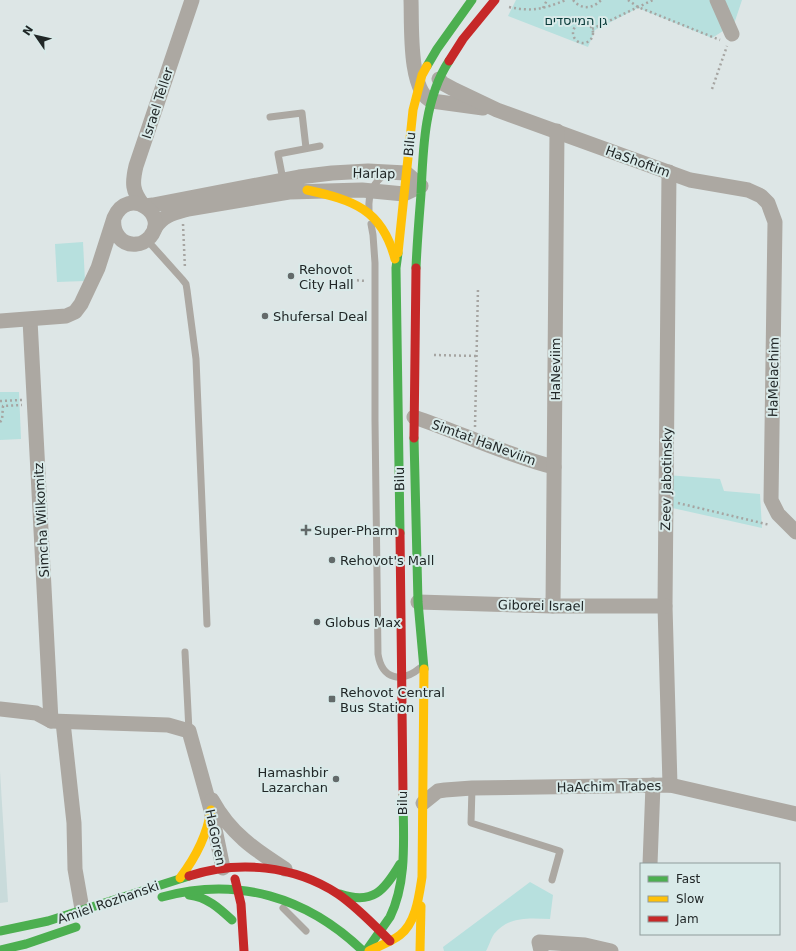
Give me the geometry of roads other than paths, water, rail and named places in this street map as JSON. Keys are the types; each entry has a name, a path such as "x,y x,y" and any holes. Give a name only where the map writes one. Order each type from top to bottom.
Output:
{"street":[{"name":"Israel Teller","path":"144,206 134,192 134,175 136,166 192,0"},
{"name":"Bilu","path":"366,951 390,918 400,886 402,858 402,678 396,268 413,110 419,85 412,60 411,0"},
{"path":"432,101 428,100 423,95 419,85 432,57 472,0"},
{"path":"717,0 730,39"},
{"name":"Bilu","path":"366,951 393,944 404,932 416,905 421,882 424,666 418,602 414,417 416,267 426,127 432,101 444,68 454,50 494,2"},
{"name":"HaShoftim","path":"439,79 442,83 455,90 498,110 690,180 748,190 764,199 768,203 772,213"},
{"name":"HaShoftim","path":"432,101 498,110"},
{"name":"HaNeviim","path":"553,606 557,131"},
{"name":"Harlap","path":"144,206 153,206 299,177 332,173 368,171 406,174 421,186 404,194 371,190 307,190 183,211 166,216 159,221 145,237"},
{"name":"Zeev Jabotinsky","path":"669,172 665,606 670,785"},
{"path":"307,190 345,200 369,214 382,226 388,236 396,268"},
{"path":"0,321 30,320 66,316 75,312 81,304 103,260 116,248 145,237 154,217 152,212 144,206 133,203 127,204 117,212 98,268"},
{"name":"HaMelachim","path":"772,213 775,222 771,500 778,514 796,532"},
{"path":"114,218 113,225 117,236 122,240 145,237"},
{"name":"Simcha Wilkomitz","path":"30,320 34,402 57,722 74,823 75,869 82,909"},
{"name":"Simtat HaNeviim","path":"414,417 525,459 554,467"},
{"name":"Giborei Israel","path":"418,602 553,606 665,606"},
{"path":"0,709 36,713 57,722 163,725 178,727 189,731"},
{"name":"HaGoren","path":"189,731 211,810 226,886"},
{"name":"HaGoren","path":"205,785 213,802 223,817 240,836 251,846 288,871"},
{"path":"650,863 654,785"},
{"name":"HaAchim Trabes","path":"423,803 438,791 472,788 670,785 796,814"},
{"path":"180,878 194,859 208,831 211,810"},
{"path":"226,886 259,867 288,871 313,880 337,893 352,898 368,898 375,895 385,887 390,881 402,858"},
{"name":"Amiel Rozhanski","path":"0,931 48,921 208,870 226,886"},
{"path":"240,951 232,920 226,886 229,871 234,876 239,891 244,951"},
{"path":"420,951 421,882"},
{"path":"226,886 239,891 273,898 303,908 318,916 366,951"},
{"name":"Amiel Rozhanski","path":"156,900 188,890 226,886"},
{"path":"337,893 357,909 393,944"},
{"path":"170,895 185,894 203,897 215,904 232,920"},
{"path":"262,903 273,898"},
{"path":"243,930 251,911"},
{"name":"Amiel Rozhanski","path":"0,950 22,947 82,925"},
{"path":"541,951 539,942 585,945 611,951"}],"lane":[{"path":"270,117 302,113 306,148"},
{"path":"283,180 278,154 320,146"},
{"path":"390,172 377,181 371,190 369,198 369,214 373,235 375,263 375,420 378,654 383,669 392,676 402,678 415,673 424,666"},
{"path":"145,237 186,285 196,359 207,624"},
{"path":"185,652 189,731"},
{"path":"472,788 471,823 560,852 552,880"},
{"path":"273,898 306,931"}],"place":[{"name":"Rehovot City Hall","path":"291,276"},
{"name":"Shufersal Deal","path":"265,316"},
{"name":"Super-Pharm","path":"306,530"},
{"name":"Rehovot's Mall","path":"332,560"},
{"name":"Globus Max","path":"317,622"},
{"name":"Rehovot Central Bus Station","path":"332,699"},
{"name":"Hamashbir Lazarchan","path":"336,779"}],"park label":[{"name":"גן המייסדים","path":"576,20"}]}
